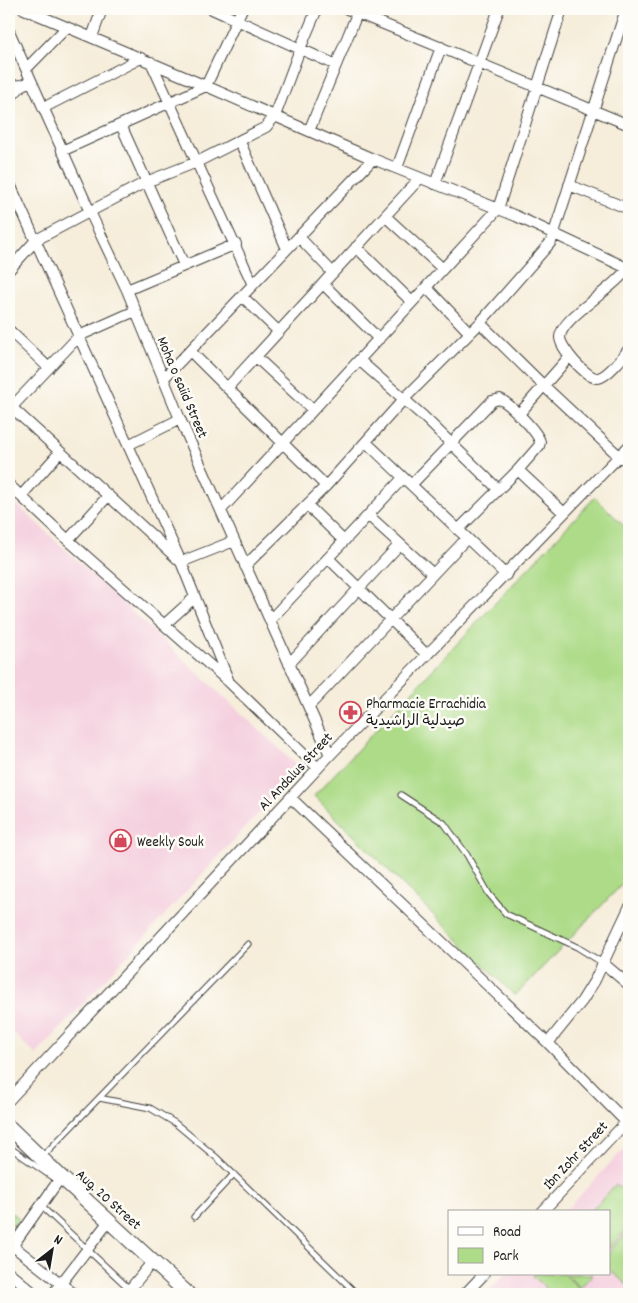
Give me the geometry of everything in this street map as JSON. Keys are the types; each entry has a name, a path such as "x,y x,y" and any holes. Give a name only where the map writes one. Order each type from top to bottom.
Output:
{"main road":[{"name":"Aug. 20 Street","path":"9,1128 59,1179 109,1220 188,1294"}],"street":[{"path":"24,9 373,159 498,209 629,268 608,289 575,314 561,333 561,340 570,356 590,376 598,378 605,375 628,354"},
{"path":"92,37 102,9"},
{"path":"212,9 336,65"},
{"path":"62,151 206,86 242,9"},
{"path":"10,266 36,240 146,182 197,162 240,142 266,127 275,116 300,49 318,9"},
{"path":"347,9 358,11 441,48 629,125"},
{"path":"435,184 499,9"},
{"path":"221,510 498,209 562,9"},
{"path":"246,566 326,486 404,400 480,323 551,242 626,9"},
{"path":"309,131 358,11"},
{"path":"26,70 67,27"},
{"name":"Moha o saiid Street","path":"9,31 26,70 26,83 43,108 127,290 180,419 330,755"},
{"path":"397,168 441,48"},
{"path":"146,60 170,102 253,285"},
{"path":"43,108 146,60"},
{"path":"9,86 26,83"},
{"path":"9,99 26,83"},
{"path":"121,125 184,265"},
{"path":"240,142 287,249"},
{"path":"163,379 373,159"},
{"path":"227,388 420,178"},
{"path":"9,182 181,562 229,682"},
{"path":"569,184 629,210"},
{"path":"385,216 443,269"},
{"path":"299,237 333,273"},
{"path":"127,290 236,244"},
{"path":"356,247 412,302"},
{"path":"323,284 379,339"},
{"path":"426,288 470,333"},
{"path":"242,296 279,332"},
{"path":"135,311 79,336 10,408 181,562"},
{"path":"480,323 544,386 624,459"},
{"path":"9,330 49,368"},
{"path":"190,351 326,486"},
{"path":"518,415 570,356"},
{"path":"256,357 313,410"},
{"path":"359,360 498,489"},
{"path":"270,620 368,515 451,444 494,399 503,400 537,434 540,442 539,446 518,470 458,530"},
{"path":"128,445 180,419"},
{"path":"366,442 506,574"},
{"name":"Al Andalus Street","path":"10,1096 330,755 564,514 624,459 629,446"},
{"path":"21,496 60,452"},
{"path":"518,470 564,514"},
{"path":"9,485 68,540 229,682 318,768"},
{"path":"68,540 108,496"},
{"path":"307,505 344,541"},
{"path":"368,515 433,574"},
{"path":"308,706 467,538"},
{"path":"181,562 234,541"},
{"path":"289,664 400,544"},
{"path":"328,558 427,655"},
{"path":"164,625 195,597"},
{"path":"291,798 628,1120"},
{"path":"548,1043 582,1001 595,980 629,908"},
{"path":"603,963 629,985"},
{"name":"Ibn Zohr Street","path":"544,1210 628,1120"},
{"path":"59,1179 11,1248 74,1294"},
{"path":"52,1294 109,1220"},
{"path":"130,1293 152,1261"},
{"path":"9,1272 35,1294"},
{"path":"465,1294 482,1276"}],"lane":[{"path":"401,795 444,823 467,855 489,894 506,914 577,947 603,963"},
{"path":"41,1159 248,944"},
{"path":"99,1098 150,1108 175,1123 234,1174 357,1294"},
{"path":"9,1147 59,1179"},
{"path":"194,1217 234,1174"},
{"path":"40,1206 87,1249 130,1293"}],"shaded area":[{"name":"Weekly Souk","path":"9,497 300,768 36,1055 9,1029"},
{"path":"623,1150 629,1155 629,1294 486,1294 503,1276 610,1276 610,1210 566,1210"}],"green space":[{"path":"595,497 629,531 629,877 515,996 314,796"},
{"path":"616,1184 629,1197 629,1227 610,1248 610,1210 592,1210"},
{"path":"9,1211 19,1218 9,1233"},
{"path":"629,1230 629,1287 610,1270 610,1251"},
{"path":"533,1276 566,1276 580,1289 575,1294 553,1294"},
{"path":"568,1276 591,1276 580,1288"}],"place":[{"name":"Pharmacie Errachidia صيدلية الراشيدية","path":"350,712"},
{"name":"Weekly Souk","path":"121,841"}]}
